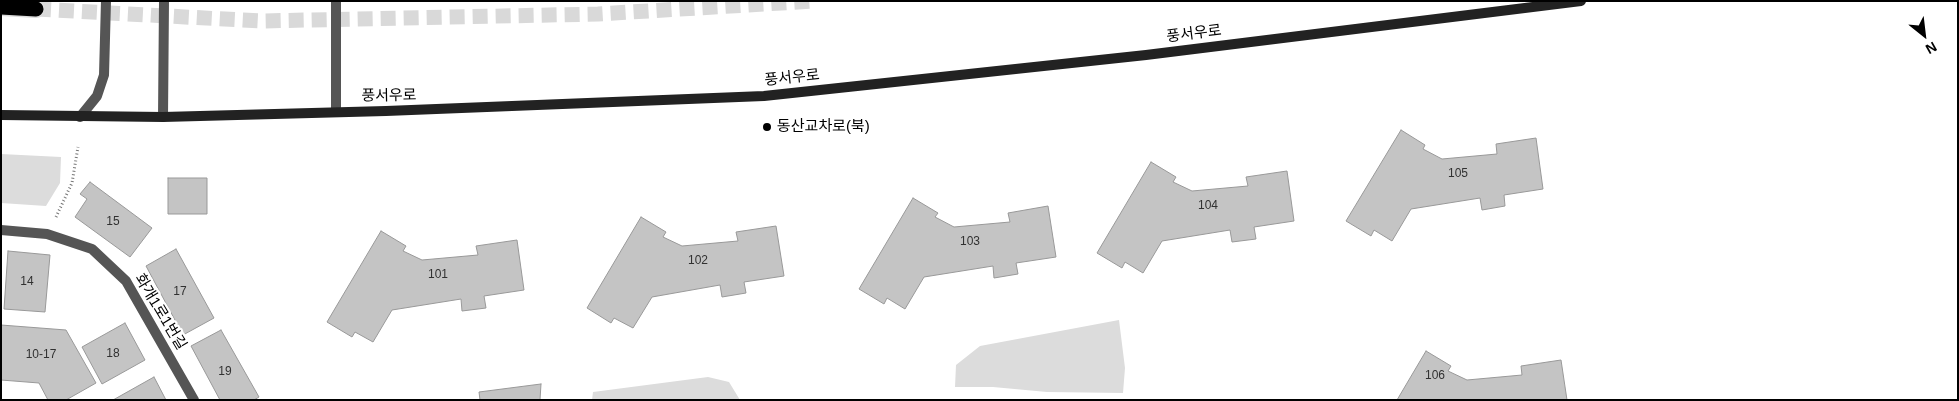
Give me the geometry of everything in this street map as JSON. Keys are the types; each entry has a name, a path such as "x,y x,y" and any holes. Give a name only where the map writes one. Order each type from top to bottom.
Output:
{"highway":[{"path":"1,7 36,9"}],"street":[{"path":"80,117 97,96 104,75 106,1"},
{"path":"163,117 164,1"},
{"path":"336,1 336,111"},
{"name":"풍서우로","path":"1,115 163,117 386,111 764,96 1146,55 1581,1"},
{"name":"화개1로1번길","path":"1,230 47,234 92,249 126,281 194,400"}],"path":[{"path":"47,234 72,184 78,147"}],"shaded area":[{"path":"1,154 61,157 60,183 46,206 1,203"},
{"path":"1119,320 1125,368 1123,393 1047,392 993,387 955,387 956,365 980,346"},
{"path":"708,377 729,382 740,400 592,400 593,392"}],"building":[{"path":"1401,130 1425,145 1423,149 1442,159 1497,154 1496,144 1536,138 1543,189 1504,195 1505,206 1482,210 1480,198 1411,209 1392,241 1374,230 1371,236 1346,221"},
{"path":"1151,162 1176,177 1173,182 1192,191 1248,186 1246,177 1287,171 1294,221 1254,227 1256,239 1232,242 1230,230 1162,241 1143,273 1125,262 1122,268 1097,253"},
{"path":"168,178 207,178 207,214 168,214"},
{"path":"90,182 152,228 130,257 75,217 87,199 80,194"},
{"path":"913,198 938,213 935,217 954,227 1010,222 1008,213 1048,206 1056,257 1016,263 1018,274 994,278 993,266 924,277 905,309 887,298 884,304 859,289"},
{"path":"641,217 666,232 663,237 682,246 738,241 736,232 776,226 784,276 744,282 746,293 722,297 720,285 652,297 633,328 614,318 611,323 587,308"},
{"path":"381,231 406,246 403,251 422,260 478,255 476,246 517,240 524,290 484,296 486,308 462,311 461,299 392,310 373,342 355,332 352,337 327,322"},
{"path":"176,249 214,318 183,335 146,266"},
{"path":"8,251 50,255 45,312 4,309"},
{"path":"125,323 145,360 102,384 82,347"},
{"path":"1,325 66,330 96,383 66,400 48,400 39,383 1,380"},
{"path":"221,330 259,397 254,400 220,400 191,346"},
{"path":"1426,351 1451,366 1448,371 1467,380 1522,375 1521,366 1561,360 1567,400 1397,400"},
{"path":"154,377 166,400 113,400"},
{"path":"541,384 540,400 480,400 479,392"}],"tunnel":[{"path":"36,9 261,21 598,14 814,1"}],"place":[{"name":"동산교차로(북)","path":"767,127"}]}
